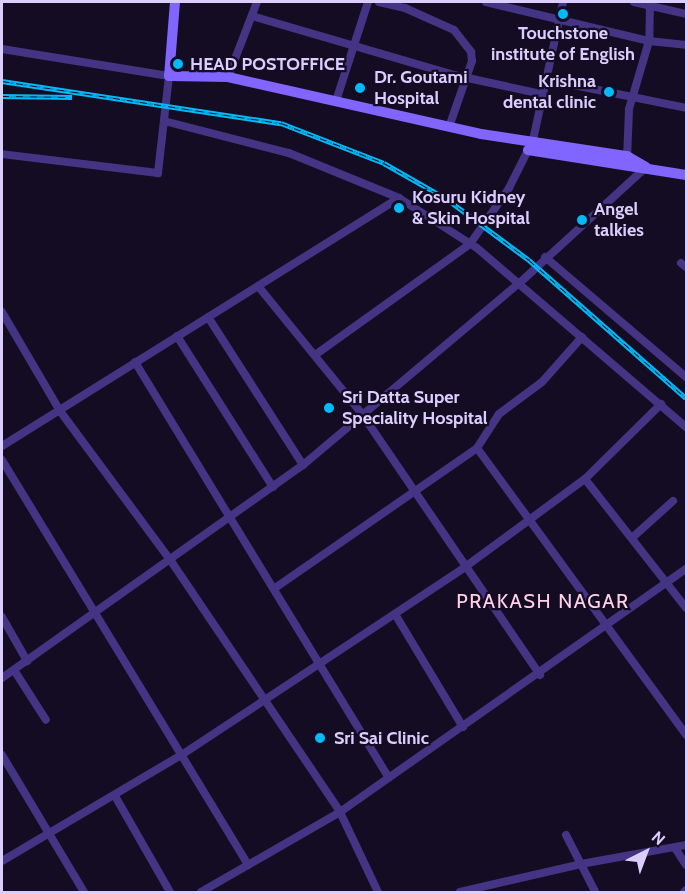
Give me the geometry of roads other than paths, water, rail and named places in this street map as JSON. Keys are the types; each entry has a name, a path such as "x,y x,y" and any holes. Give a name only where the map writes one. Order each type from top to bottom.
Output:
{"main road":[{"path":"175,2 169,76 228,77 627,168 645,167 687,175"},
{"path":"531,145 627,156 645,167"}],"street":[{"path":"228,77 257,2"},
{"path":"336,101 368,2"},
{"path":"379,2 407,5 454,30 471,52 449,127"},
{"path":"486,2 559,17 649,41 687,45"},
{"path":"315,355 470,244 509,188 531,145 563,2"},
{"path":"634,2 649,3 687,14"},
{"path":"627,168 634,97 649,41 649,3"},
{"path":"252,16 454,75 466,75 541,94"},
{"path":"2,49 169,76 158,173 2,154"},
{"path":"544,79 687,108"},
{"path":"164,122 289,153 399,198 470,244 687,427"},
{"path":"2,678 230,520 303,465 519,283 645,167"},
{"path":"2,446 399,198"},
{"path":"545,257 687,377"},
{"path":"258,286 362,414 419,492 465,567 540,675"},
{"path":"2,312 60,411 171,561 340,812 378,892"},
{"path":"208,317 303,465"},
{"path":"177,336 273,487"},
{"path":"275,588 419,492 477,448 499,414 542,382 582,337"},
{"path":"135,362 230,520 322,664 389,778"},
{"path":"2,861 46,832 115,796 183,754 322,664 465,567 585,478 661,404"},
{"path":"477,448 687,735"},
{"path":"2,459 183,754 248,866"},
{"path":"585,478 687,608"},
{"path":"633,537 673,501"},
{"path":"201,892 340,812 540,675 687,569"},
{"path":"395,614 463,727"},
{"path":"2,617 27,661"},
{"path":"14,670 46,720"},
{"path":"2,755 84,892"},
{"path":"115,796 170,892"},
{"path":"566,835 595,892"},
{"path":"460,892 581,864 687,845"},
{"path":"675,848 687,865"}],"railway":[{"path":"2,81 281,123 384,163 447,199 529,260 686,398"},
{"path":"2,96 72,97"}],"place":[{"name":"Touchstone institute of English","path":"563,14"},
{"name":"HEAD POSTOFFICE","path":"178,64"},
{"name":"Dr. Goutami Hospital","path":"360,88"},
{"name":"Krishna dental clinic","path":"609,92"},
{"name":"Kosuru Kidney & Skin Hospital","path":"399,208"},
{"name":"Angel talkies","path":"582,220"},
{"name":"Sri Datta Super Speciality Hospital","path":"329,408"},
{"name":"Sri Sai Clinic","path":"320,738"}],"district":[{"name":"PRAKASH NAGAR","path":"543,601"}]}
